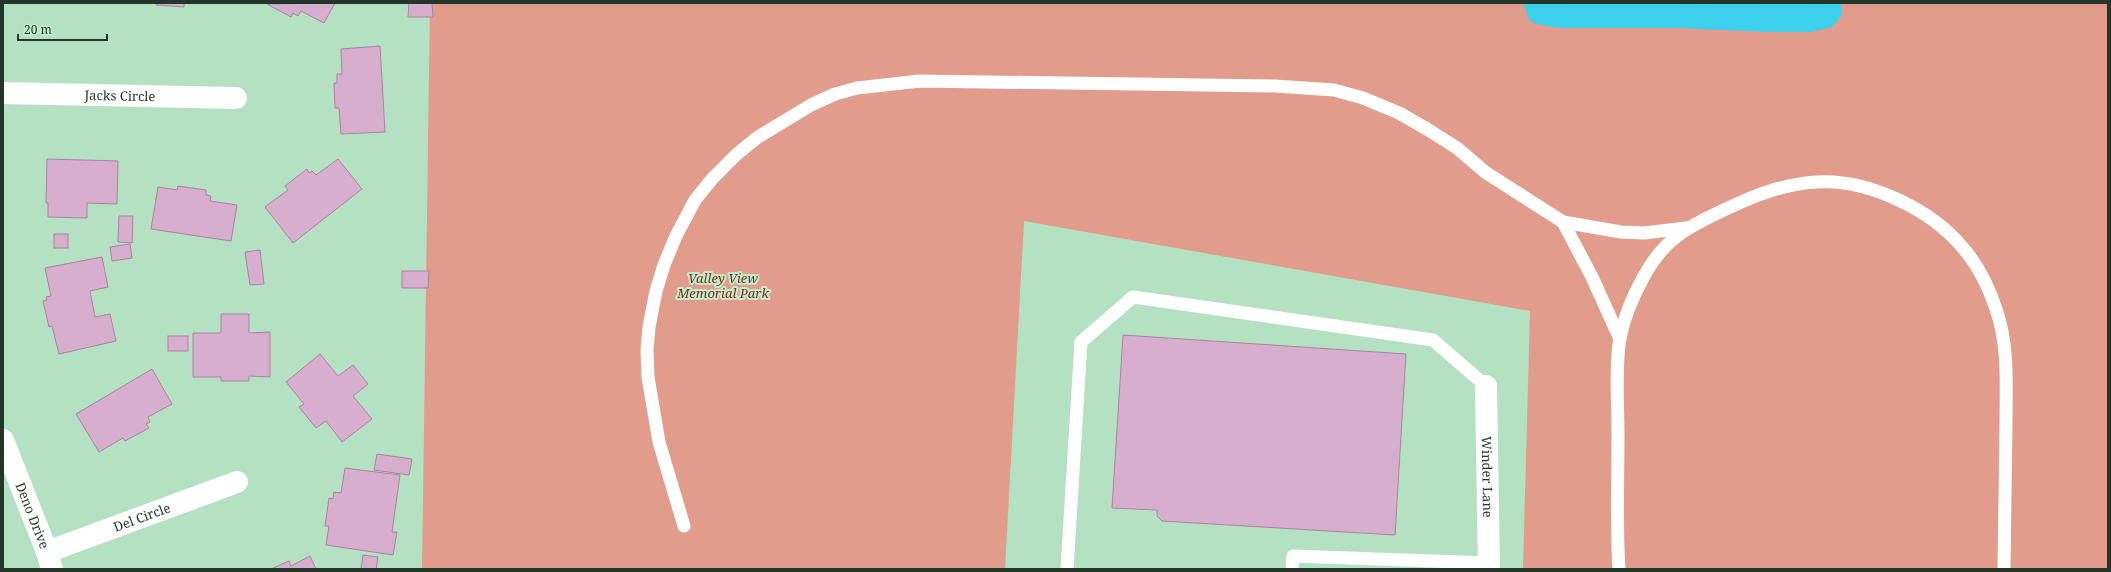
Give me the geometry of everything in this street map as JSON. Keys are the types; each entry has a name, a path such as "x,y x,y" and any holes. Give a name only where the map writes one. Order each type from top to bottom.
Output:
{"street":[{"name":"Jacks Circle","path":"3,93 236,98"},
{"name":"Winder Lane","path":"1486,386 1489,566"},
{"name":"Deno Drive","path":"3,440 49,560"},
{"name":"Del Circle","path":"49,560 237,482"}],"lane":[{"path":"684,526 659,442 648,377 649,327 656,291 664,265 676,236 695,200 737,154 758,137 811,105 835,94 857,88 920,82 1275,86 1334,90 1363,98 1399,113 1457,148 1485,172 1563,222 1621,232 1644,233 1686,228"},
{"path":"1619,569 1618,390 1620,339 1634,297 1644,275 1658,254 1672,238 1686,228 1769,190 1819,182 1870,189 1902,202 1927,216 1947,231 1964,248 1989,290 1998,312 2006,354 2004,569"},
{"path":"1563,222 1592,277 1620,339"},
{"path":"1067,569 1081,342 1133,297 1434,340 1486,386"},
{"path":"1292,569 1293,556 1489,566"}],"green space":[{"name":"Valley View Memorial Park","path":"430,3 2108,3 2108,569 1523,569 1530,311 1024,221 1005,569 422,569"}],"water":[{"path":"1523,3 1842,3 1841,16 1832,27 1811,32 1768,32 1678,28 1559,28 1536,24 1529,20"}],"building":[{"path":"157,3 184,3 184,7 156,5"},
{"path":"335,3 324,23 301,11 298,16 293,13 291,17 267,4"},
{"path":"409,3 432,3 433,17 408,17"},
{"path":"380,46 385,132 341,134 339,108 335,108 334,83 337,83 337,74 342,74 341,49"},
{"path":"47,159 118,161 117,204 87,203 87,218 48,217 48,203 46,203"},
{"path":"338,159 362,189 293,243 265,207 288,190 285,186 307,169 309,173 312,171 316,175"},
{"path":"178,186 206,190 206,195 211,196 210,201 237,205 231,241 151,229 158,187 177,190"},
{"path":"119,216 133,216 132,243 118,242"},
{"path":"54,234 68,234 68,248 54,248"},
{"path":"130,244 132,258 112,261 110,247"},
{"path":"260,250 264,284 250,285 245,252"},
{"path":"102,257 108,287 90,291 95,317 110,314 116,341 59,354 52,326 49,327 43,301 47,300 46,297 51,296 45,268"},
{"path":"402,271 429,271 428,288 402,288"},
{"path":"221,314 249,314 249,333 270,332 270,377 249,376 249,381 221,381 221,377 193,377 193,333 221,333"},
{"path":"1123,335 1406,354 1395,535 1162,521 1157,516 1157,510 1112,508"},
{"path":"168,336 188,336 188,351 168,351"},
{"path":"320,354 338,376 353,365 368,384 353,396 372,419 342,442 326,421 316,428 299,407 304,404 286,382"},
{"path":"152,369 172,404 148,417 150,422 146,424 149,428 125,441 123,438 99,452 76,414"},
{"path":"377,454 412,459 409,475 374,470"},
{"path":"345,468 400,475 392,532 397,532 393,555 326,545 329,526 325,526 329,498 333,499 334,492 341,493"},
{"path":"363,555 378,557 376,569 361,569"},
{"path":"310,556 316,569 271,569 289,561 291,566"}]}
